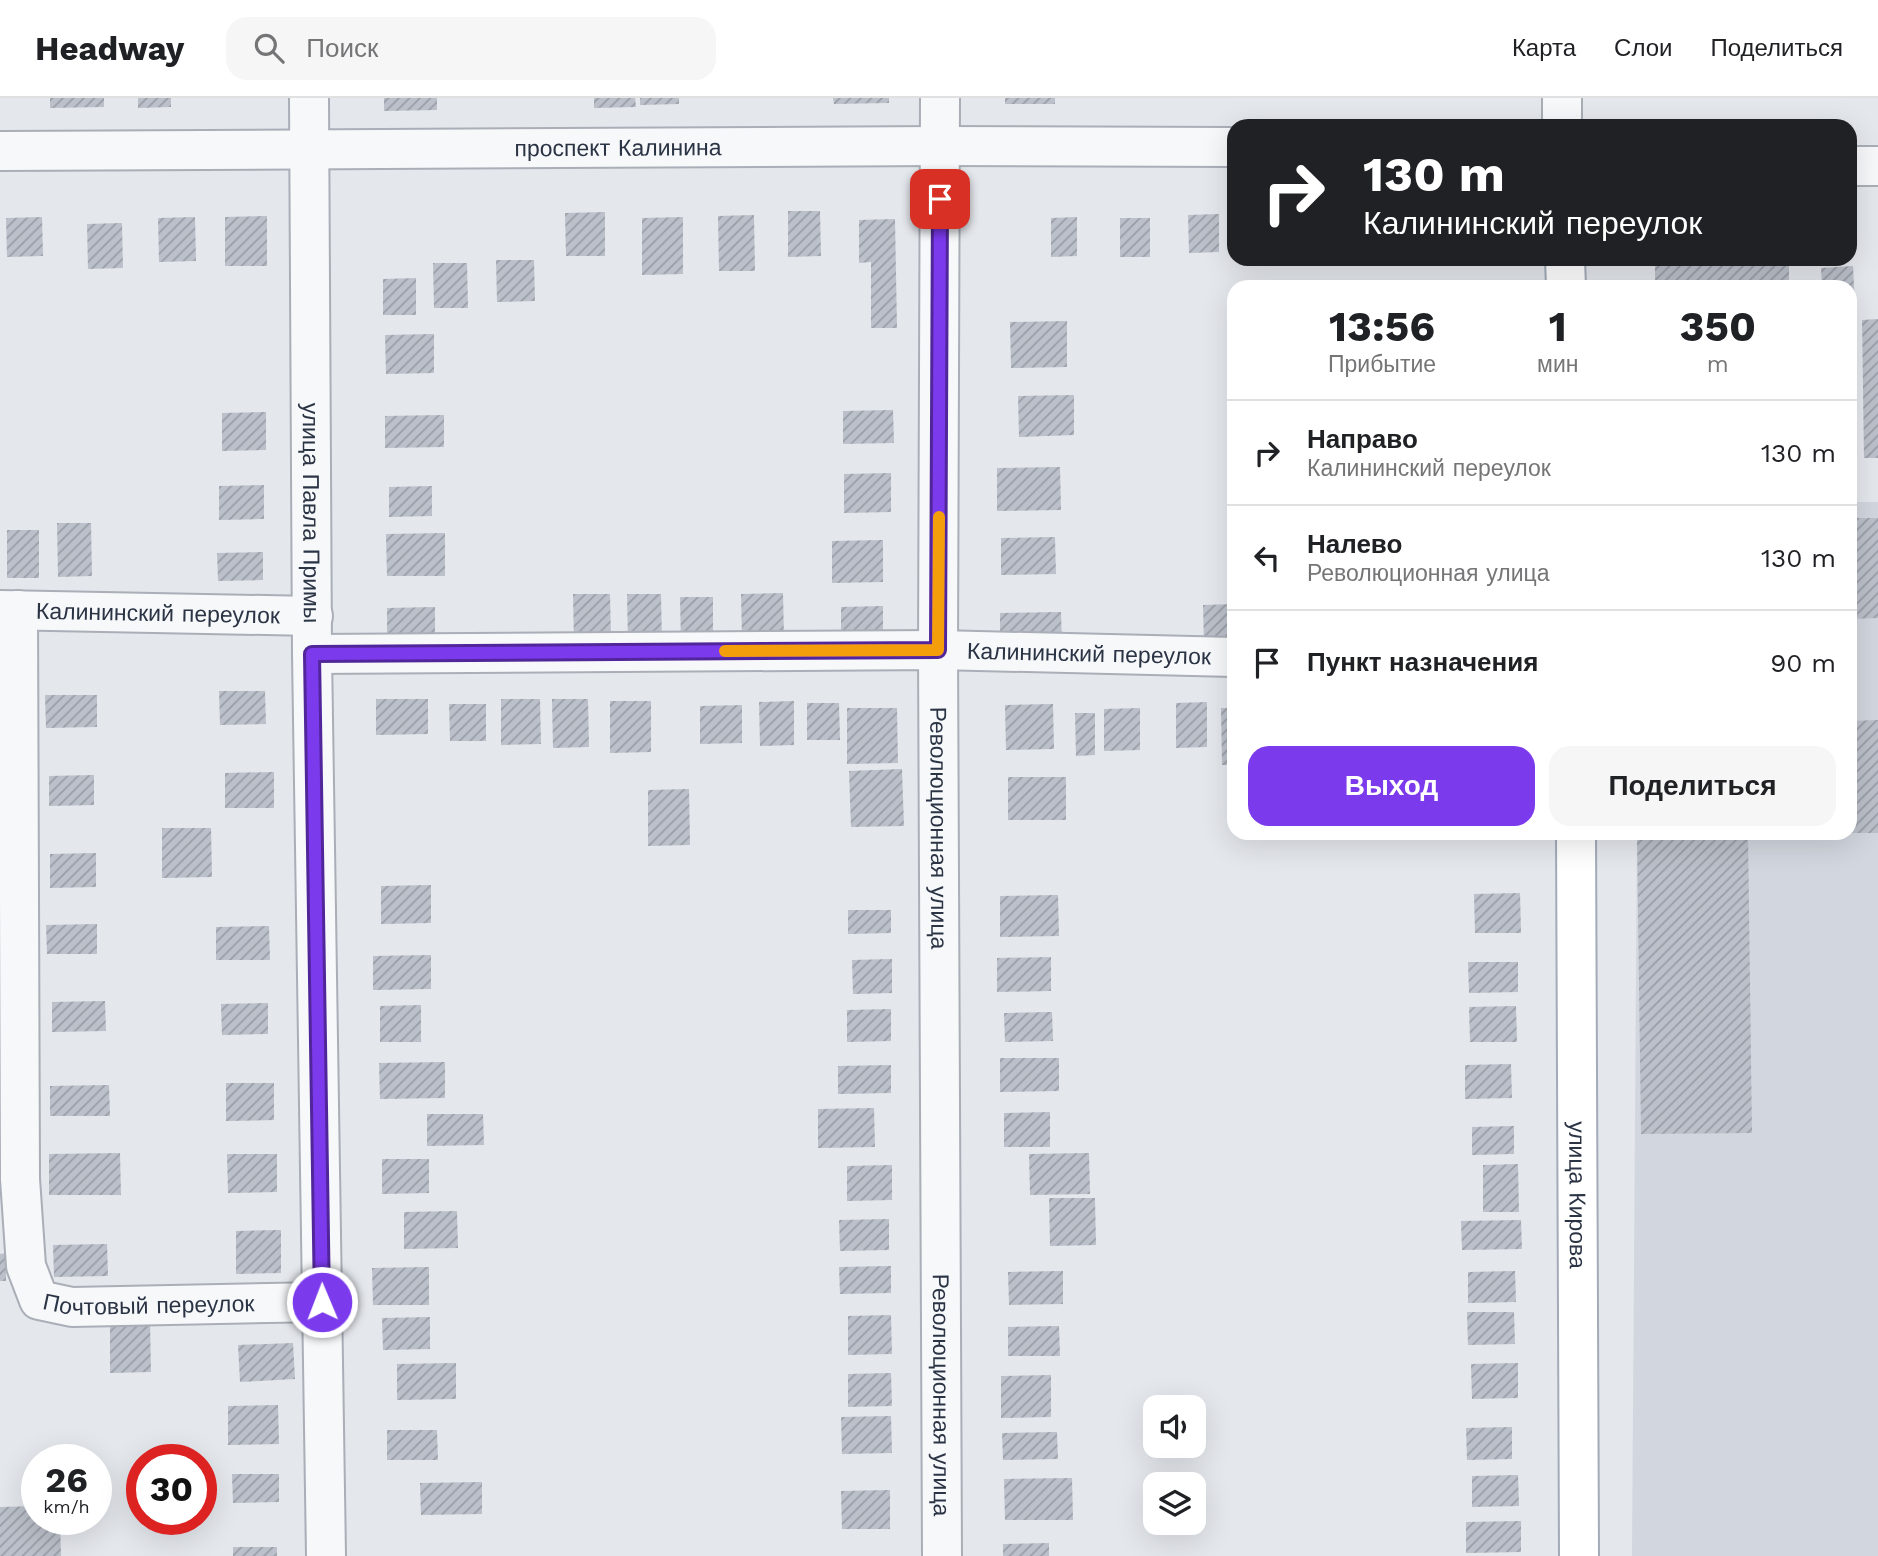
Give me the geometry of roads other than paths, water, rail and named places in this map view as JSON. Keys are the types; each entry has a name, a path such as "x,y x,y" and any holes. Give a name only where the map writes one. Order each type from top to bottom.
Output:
{"main road":[{"name":"улица Кирова","path":"1576,840 1579,1556"}],"street":[{"name":"улица Павла Примы","path":"309,98 312,654 326,1556"},
{"name":"Революционная улица","path":"940,98 938,650 942,1556"},
{"path":"1562,98 1562,119"},
{"name":"проспект Калинина","path":"0,152 941,146 1227,147"},
{"path":"1857,166 1878,166"},
{"name":"Калининский переулок","path":"9,610 313,616"},
{"name":"Почтовый переулок","path":"9,610 20,1179 26,1266 38,1300 72,1307 322,1302"},
{"name":"Калининский переулок","path":"312,654 938,650 1227,657"}]}
